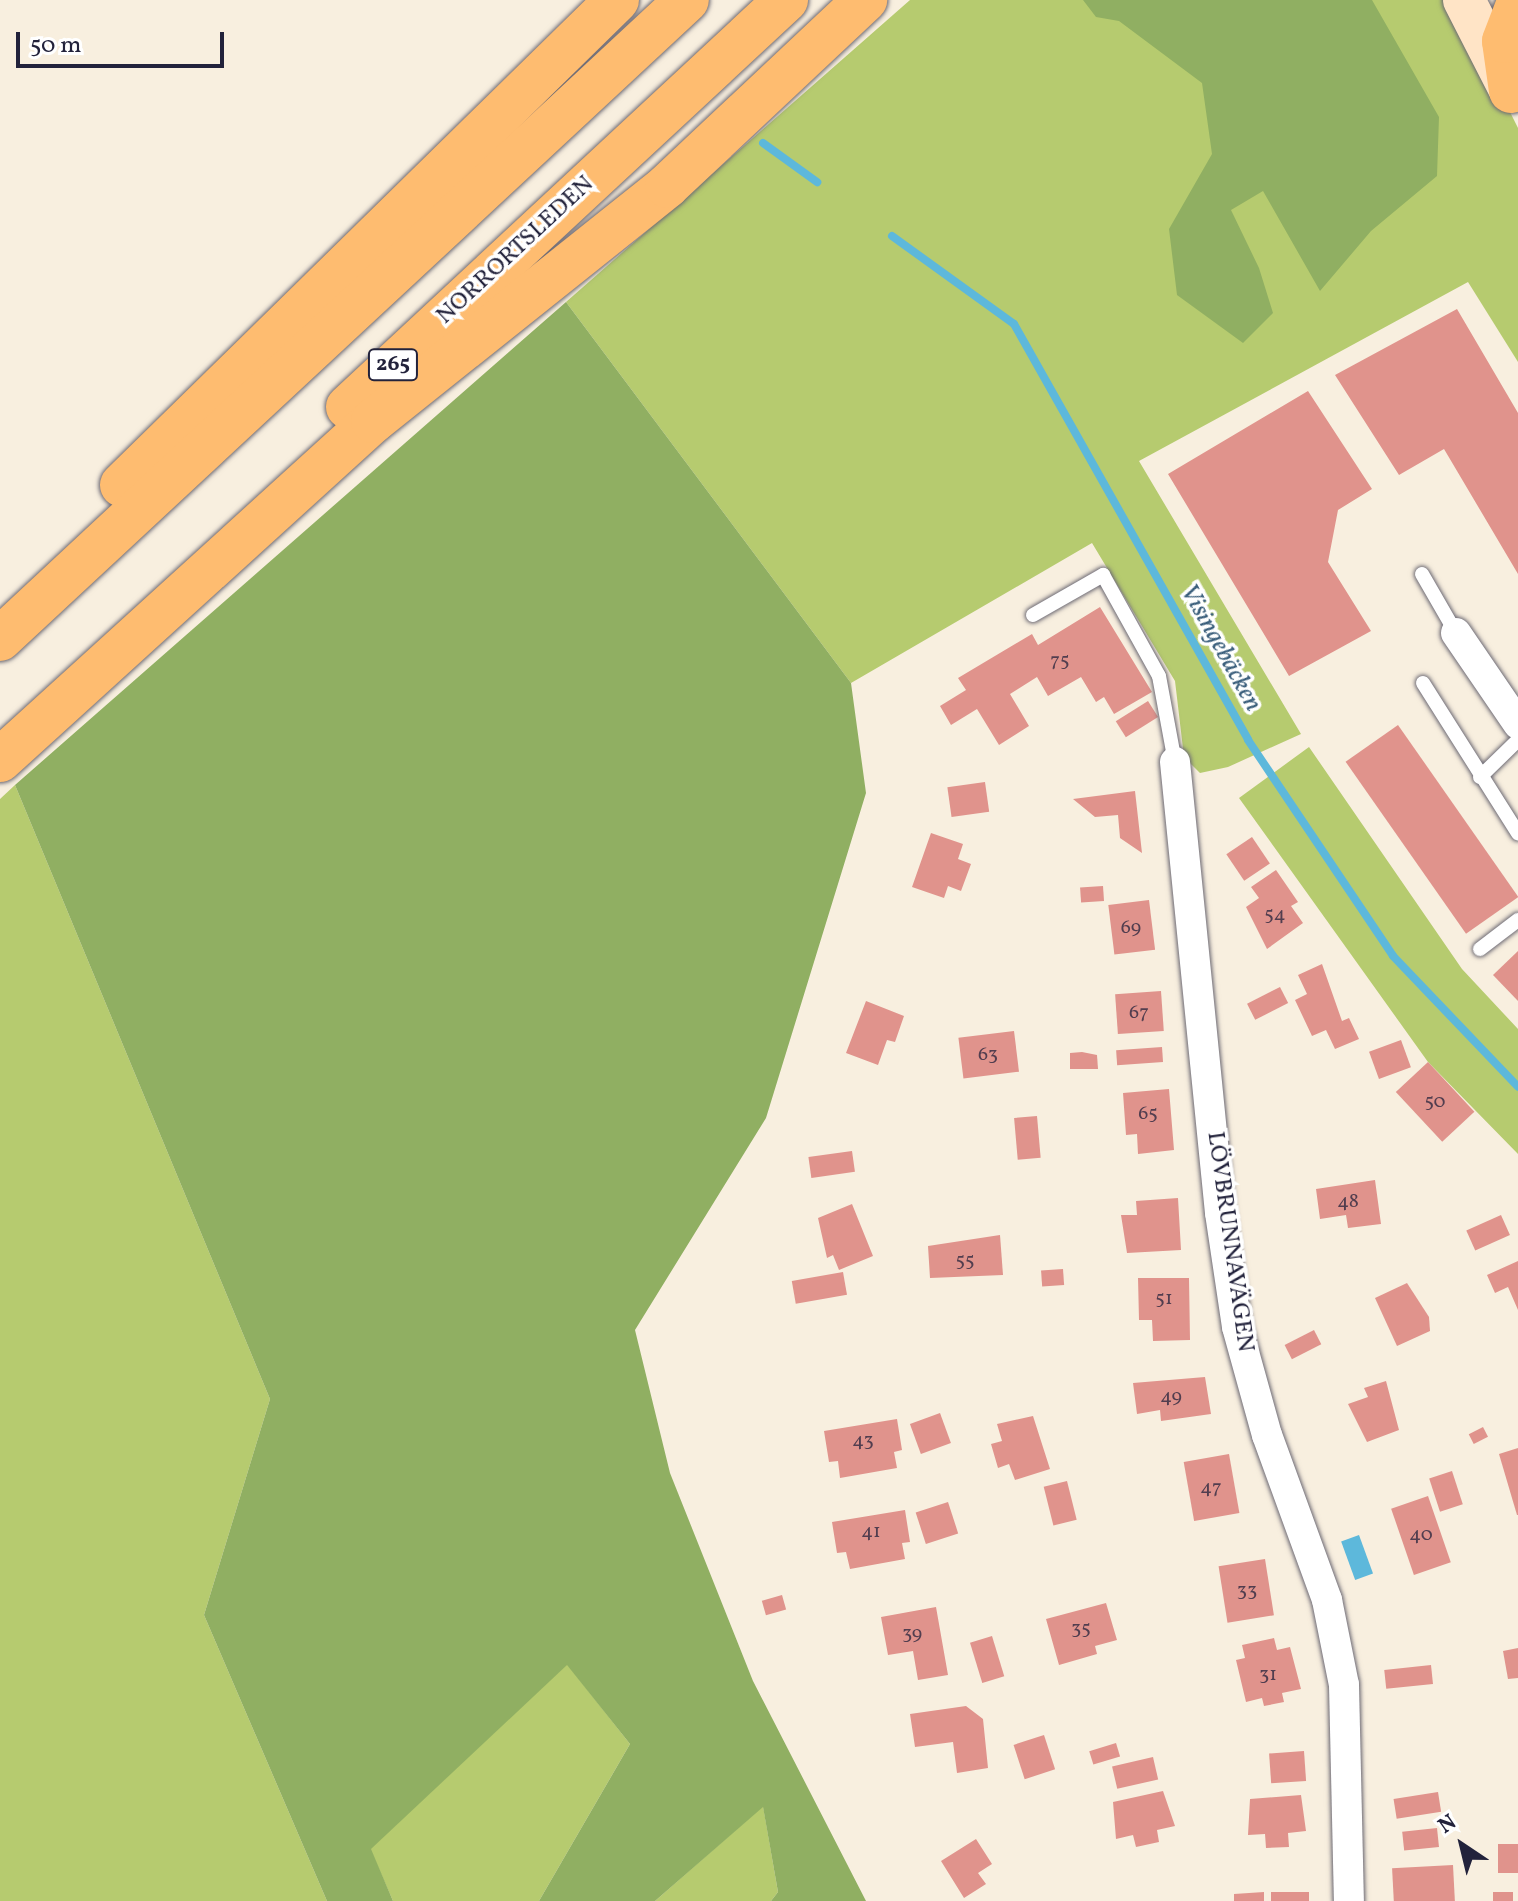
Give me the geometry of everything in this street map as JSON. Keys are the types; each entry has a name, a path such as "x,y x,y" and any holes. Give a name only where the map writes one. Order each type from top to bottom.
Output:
{"highway":[{"path":"0,605 617,0"},
{"path":"0,639 687,0"},
{"name":"NORRORTSLEDEN","path":"0,730 786,0"},
{"path":"0,760 373,421 667,186 865,0"},
{"path":"1510,8 1504,41 1515,97"}],"main road":[{"path":"1464,0 1515,97"}],"street":[{"path":"1456,633 1518,724"},
{"name":"LÖVBRUNNAVÄGEN","path":"1175,762 1237,1327 1267,1435 1327,1600 1344,1685 1349,1901"}],"lane":[{"path":"1422,574 1456,633"},
{"path":"1033,615 1103,575 1159,676 1175,762"},
{"path":"1423,683 1518,833"},
{"path":"1480,777 1518,740"},
{"path":"1480,949 1518,920"}],"green space":[{"path":"910,0 1454,0 1518,128 1518,362 1468,282 1139,461 1301,734 1228,767 1200,773 1184,757 1175,681 1092,543 851,683 566,302"},
{"path":"1083,0 1372,0 1439,117 1437,176 1371,231 1320,291 1263,191 1231,210 1259,268 1273,313 1243,343 1177,295 1169,229 1212,154 1202,83 1119,21 1096,17"},
{"path":"566,302 851,683 866,793 766,1118 635,1330 670,1473 753,1681 866,1901 771,1901 778,1892 763,1807 655,1901 539,1901 630,1744 567,1665 371,1849 393,1901 327,1901 204,1615 270,1399 15,785"},
{"path":"1309,747 1462,969 1518,1029 1518,1154 1428,1062 1239,798"},
{"path":"15,785 270,1399 204,1615 327,1901 0,1901 0,799"},
{"path":"567,1664 630,1744 539,1901 393,1901 370,1849"},
{"path":"763,1806 778,1892 771,1901 655,1901"}],"water":[{"path":"1359,1535 1373,1574 1355,1580 1341,1541"}],"building":[{"path":"1457,309 1518,413 1518,574 1444,449 1399,475 1335,375"},
{"path":"1308,391 1372,489 1338,510 1328,562 1371,631 1289,676 1168,474"},
{"path":"1100,607 1152,692 1114,714 1104,697 1096,702 1081,677 1048,696 1037,677 1010,694 1029,726 999,745 977,709 951,725 940,706 966,690 958,678 1032,634 1038,645"},
{"path":"1148,701 1158,717 1126,737 1116,721"},
{"path":"1398,725 1518,896 1466,934 1346,762"},
{"path":"985,782 989,812 952,817 947,787"},
{"path":"1135,791 1142,853 1120,838 1118,815 1095,817 1073,799"},
{"path":"931,833 963,844 958,859 971,864 961,891 948,886 944,898 912,887"},
{"path":"1252,837 1270,864 1244,881 1226,854"},
{"path":"1276,870 1298,902 1291,906 1303,923 1267,949 1246,907 1259,898 1251,887"},
{"path":"1103,886 1104,901 1081,903 1080,888"},
{"path":"1149,900 1155,950 1114,955 1108,905"},
{"path":"1518,951 1518,1001 1493,975"},
{"path":"1322,964 1342,1021 1349,1018 1359,1039 1335,1049 1326,1030 1312,1036 1295,1000 1307,994 1298,975"},
{"path":"1280,987 1288,1003 1255,1020 1247,1004"},
{"path":"1161,991 1164,1031 1118,1034 1115,994"},
{"path":"866,1001 904,1016 895,1042 887,1040 878,1065 846,1053"},
{"path":"1014,1031 1019,1072 963,1079 958,1038"},
{"path":"1401,1040 1411,1067 1379,1079 1369,1052"},
{"path":"1162,1047 1163,1062 1117,1065 1116,1050"},
{"path":"1070,1053 1097,1055 1098,1069 1070,1069"},
{"path":"1428,1062 1474,1112 1442,1142 1396,1092"},
{"path":"1169,1089 1174,1150 1138,1154 1137,1134 1126,1135 1123,1093"},
{"path":"1037,1116 1041,1158 1018,1160 1014,1118"},
{"path":"852,1151 855,1172 811,1178 808,1157"},
{"path":"1375,1180 1381,1224 1348,1228 1346,1215 1320,1219 1316,1189"},
{"path":"1178,1198 1181,1250 1127,1253 1121,1215 1137,1215 1136,1201"},
{"path":"852,1204 873,1256 839,1270 833,1255 827,1258 818,1218"},
{"path":"1501,1215 1510,1235 1475,1251 1466,1230"},
{"path":"1000,1235 1003,1275 930,1278 928,1246"},
{"path":"1518,1261 1518,1310 1508,1287 1495,1293 1487,1275"},
{"path":"1063,1269 1064,1285 1042,1286 1041,1271"},
{"path":"843,1272 847,1295 796,1304 792,1281"},
{"path":"1138,1278 1189,1278 1190,1340 1153,1341 1152,1320 1139,1320"},
{"path":"1407,1283 1429,1317 1430,1331 1397,1346 1375,1298"},
{"path":"1314,1330 1321,1344 1292,1359 1285,1345"},
{"path":"1205,1377 1211,1414 1161,1421 1160,1410 1137,1414 1133,1383"},
{"path":"1386,1381 1399,1430 1367,1442 1348,1404 1368,1397 1364,1388"},
{"path":"940,1413 951,1443 921,1454 910,1424"},
{"path":"1033,1416 1050,1469 1015,1480 1009,1464 998,1468 991,1444 1002,1441 997,1424"},
{"path":"897,1419 902,1450 894,1452 897,1468 840,1478 838,1461 829,1462 824,1431"},
{"path":"1483,1427 1488,1437 1474,1444 1469,1434"},
{"path":"1518,1448 1518,1515 1517,1515 1499,1454"},
{"path":"1229,1454 1239,1513 1194,1521 1184,1462"},
{"path":"1452,1471 1463,1504 1440,1512 1429,1478"},
{"path":"1067,1481 1077,1520 1053,1526 1044,1487"},
{"path":"1428,1496 1451,1562 1414,1575 1391,1509"},
{"path":"948,1502 958,1533 926,1544 916,1513"},
{"path":"905,1510 910,1542 902,1543 905,1559 850,1569 846,1552 837,1553 832,1522"},
{"path":"1265,1559 1274,1615 1227,1623 1219,1566"},
{"path":"782,1595 786,1609 766,1615 762,1601"},
{"path":"1106,1603 1117,1640 1095,1646 1097,1654 1059,1665 1046,1619"},
{"path":"936,1607 948,1675 918,1680 913,1651 888,1655 881,1617"},
{"path":"992,1636 1004,1676 982,1683 970,1643"},
{"path":"1274,1638 1277,1650 1290,1647 1301,1689 1282,1693 1284,1702 1264,1706 1262,1698 1246,1702 1236,1660 1245,1658 1242,1645"},
{"path":"1518,1648 1518,1678 1508,1679 1503,1651"},
{"path":"1431,1665 1433,1684 1386,1689 1384,1670"},
{"path":"966,1706 983,1719 988,1768 957,1773 953,1742 915,1747 910,1714"},
{"path":"1044,1735 1055,1769 1025,1779 1014,1745"},
{"path":"1116,1743 1120,1756 1093,1765 1089,1751"},
{"path":"1304,1751 1306,1781 1271,1783 1269,1753"},
{"path":"1153,1757 1158,1779 1117,1789 1112,1766"},
{"path":"1163,1791 1175,1826 1157,1830 1159,1842 1136,1847 1133,1835 1116,1839 1113,1802"},
{"path":"1438,1792 1441,1812 1397,1819 1394,1799"},
{"path":"1301,1795 1306,1831 1288,1833 1289,1847 1266,1848 1265,1834 1248,1835 1250,1799"},
{"path":"1437,1828 1439,1847 1404,1851 1402,1832"},
{"path":"976,1839 992,1864 978,1873 986,1884 964,1898 941,1861"},
{"path":"1498,1844 1518,1844 1518,1873 1498,1873"},
{"path":"1453,1865 1455,1901 1394,1901 1392,1868"},
{"path":"1264,1892 1264,1901 1234,1901 1234,1894"},
{"path":"1271,1892 1309,1892 1309,1901 1271,1901"},
{"path":"1493,1892 1513,1892 1513,1901 1493,1901"}],"waterway":[{"name":"Visingebäcken","path":"763,143 817,182"},
{"name":"Visingebäcken","path":"892,236 1014,324 1248,740 1393,956 1518,1087"}]}
